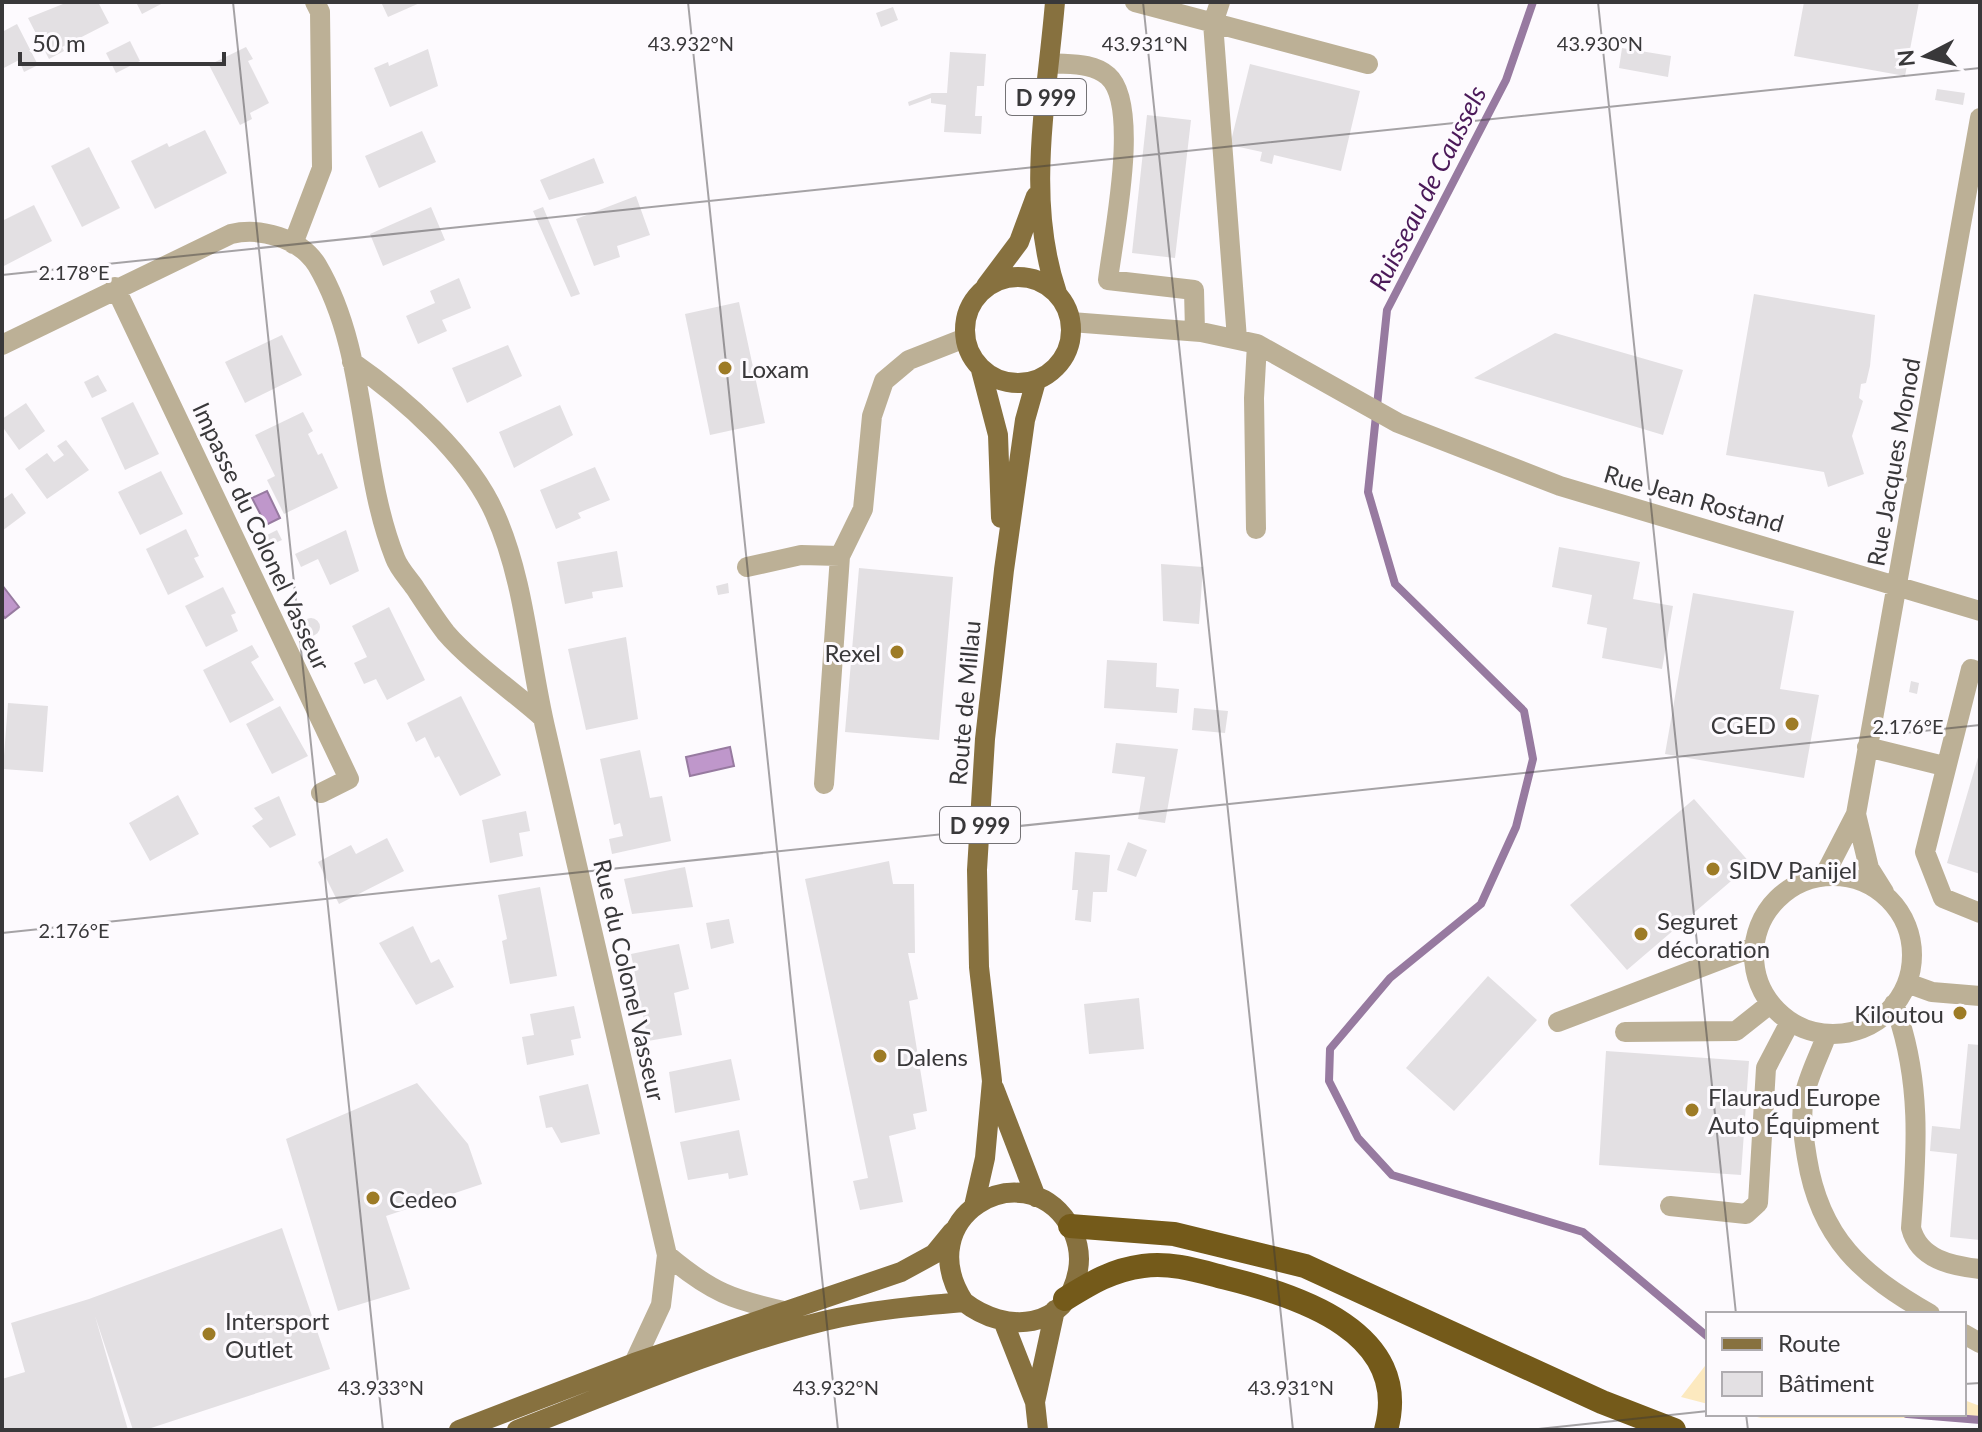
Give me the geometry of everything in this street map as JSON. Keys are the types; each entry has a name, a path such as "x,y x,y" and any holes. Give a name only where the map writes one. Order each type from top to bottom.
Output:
{"highway":[{"path":"1070,1226 1174,1234 1305,1266 1602,1402 1674,1430"},
{"path":"1060,1304 1104,1275 1144,1266 1176,1265 1260,1286 1306,1303 1349,1326 1375,1352 1389,1387 1386,1430"}],"main road":[{"name":"D 999","path":"1055,2 1038,193 1046,260 1057,293"},
{"name":"D 999","path":"986,287 1019,242 1038,193"},
{"path":"1022,276 1041,281 1057,293 1071,322 1070,345 1063,361 1036,381 1007,383 981,370 970,355 965,338 965,319 973,301 986,287 1003,278 1022,276"},
{"name":"Route de Millau","path":"981,370 998,435 1004,570"},
{"name":"Route de Millau","path":"974,1206 985,1158 992,1081 979,967 977,870 985,739 1025,420 1036,381"},
{"name":"Route de Millau","path":"992,1081 1036,1197"},
{"path":"459,1430 634,1363 901,1272 934,1254 974,1206 993,1196 1015,1193 1036,1197 1061,1213 1070,1226 1079,1255 1078,1271 1060,1304 1035,1402"},
{"path":"957,1226 950,1241 949,1265 964,1302 982,1316 1004,1323 1021,1324 1060,1304"},
{"path":"517,1430 704,1359 825,1321 908,1307 964,1302"},
{"path":"1004,1323 1035,1402 1038,1430"}],"street":[{"path":"293,244 322,168 320,12 315,2"},
{"path":"1135,2 1368,64"},
{"path":"1220,2 1213,23 1254,398 1256,529"},
{"path":"1050,63 1093,67 1109,76 1119,90 1124,134 1108,280 1194,290 1195,331"},
{"name":"Rue Jacques Monod","path":"1856,814 1980,118"},
{"path":"2,345 115,287 231,234 247,230 269,233 293,244 315,263 336,308 352,362 366,446 395,560 448,635 542,717"},
{"name":"Impasse du Colonel Vasseur","path":"115,287 349,779 321,793"},
{"path":"1071,322 1195,331 1247,342"},
{"path":"824,784 840,556 863,509 872,416 884,381 909,360 965,338"},
{"name":"Rue Jean Rostand","path":"1247,342 1398,423 1560,486 1980,611"},
{"name":"Rue du Colonel Vasseur","path":"352,362 381,382 466,463 496,514 515,579 542,717 667,1255 661,1305 634,1363"},
{"path":"747,567 801,555 840,556"},
{"path":"1980,672 1971,669 1944,766 1925,852 1943,898 1980,913"},
{"path":"1867,747 1944,766"},
{"path":"1824,876 1856,814"},
{"path":"1856,814 1869,868 1897,909 1910,937 1912,953 1907,983 1894,1004 1872,1024 1842,1034 1827,1034 1790,1022 1770,1004 1756,977 1754,947 1763,918 1782,894 1795,885 1824,876 1851,878 1887,897"},
{"path":"1558,1022 1754,947"},
{"path":"1907,983 1932,992 1980,996"},
{"path":"1625,1032 1736,1031 1770,1004"},
{"path":"1894,1004 1909,1047 1917,1108 1911,1228 1914,1239 1939,1261 1980,1269"},
{"path":"1670,1206 1746,1214 1758,1203 1766,1068 1790,1022"},
{"path":"1827,1034 1804,1097 1803,1136 1811,1184 1832,1236 1882,1286 1927,1312"},
{"path":"667,1255 705,1287 742,1302 788,1312"}],"shaded area":[{"path":"267,491 280,518 266,525 252,498"},
{"path":"2,585 19,607 5,618 2,614"},
{"path":"730,747 734,766 690,776 686,757"},
{"path":"1706,1365 1706,1403 1681,1397"},
{"path":"1966,1401 1980,1406 1980,1418 1753,1416 1966,1416"}],"building":[{"path":"68,2 98,2 109,23 62,47 64,51 49,59 28,18"},
{"path":"136,2 165,2 142,14"},
{"path":"381,2 422,2 388,17"},
{"path":"1804,2 1919,2 1905,76 1794,56"},
{"path":"893,7 898,20 881,27 876,13"},
{"path":"17,24 38,65 24,72 19,60 2,69 2,32"},
{"path":"130,41 140,61 116,73 106,53"},
{"path":"246,47 253,59 248,61 269,103 250,113 252,119 240,125 209,65"},
{"path":"1622,48 1671,56 1668,77 1619,68"},
{"path":"428,49 438,86 390,107 374,68 388,62 389,66"},
{"path":"950,52 986,54 984,86 977,86 975,116 982,116 981,134 944,132 946,105 931,103 931,98 909,106 908,102 932,93 947,93"},
{"path":"1250,64 1360,91 1341,171 1274,155 1272,164 1260,161 1262,152 1230,145"},
{"path":"1937,89 1965,93 1963,105 1935,100"},
{"path":"1147,115 1191,120 1175,258 1132,253"},
{"path":"205,130 227,173 155,209 131,161 167,143 169,147"},
{"path":"422,131 436,162 379,188 365,156"},
{"path":"89,147 120,208 82,227 51,166"},
{"path":"594,158 604,183 549,200 540,180"},
{"path":"636,196 650,235 617,246 620,257 594,266 576,219"},
{"path":"34,205 52,241 2,267 2,221"},
{"path":"431,207 445,240 383,266 370,234"},
{"path":"543,207 580,294 571,297 533,211"},
{"path":"459,278 471,308 442,320 447,331 418,344 406,316 435,303 430,291"},
{"path":"1754,294 1875,315 1870,366 1866,383 1861,384 1859,398 1863,401 1852,436 1864,474 1828,487 1824,472 1726,455"},
{"name":"Loxam","path":"739,302 765,423 710,435 685,314"},
{"path":"1555,333 1683,370 1663,435 1474,378"},
{"path":"282,335 302,375 245,403 225,362"},
{"path":"508,345 522,376 467,403 452,368"},
{"path":"98,375 107,391 92,398 84,382"},
{"path":"133,402 159,454 125,470 101,418"},
{"path":"26,403 45,431 19,450 2,430 2,419"},
{"path":"560,405 573,435 514,468 499,432"},
{"path":"303,412 313,431 308,434 318,455 322,453 338,488 284,514 267,480 275,476 255,435"},
{"path":"66,440 89,470 47,499 25,469 47,453 54,462 64,455 57,446"},
{"path":"595,467 610,500 578,513 581,518 556,529 540,490"},
{"path":"161,471 183,514 140,535 118,492"},
{"path":"12,493 26,513 2,531 2,500"},
{"path":"186,529 199,556 194,558 204,577 168,595 146,549"},
{"path":"277,530 282,540 264,548 259,539"},
{"path":"346,530 359,571 330,585 318,559 301,567 295,554"},
{"path":"1559,547 1640,562 1633,599 1673,606 1662,669 1602,658 1607,628 1587,624 1592,595 1552,587"},
{"path":"617,551 623,587 592,592 593,598 565,604 557,562"},
{"path":"1161,564 1203,567 1199,624 1163,621"},
{"path":"859,568 953,577 939,740 845,732"},
{"path":"728,583 729,593 718,595 716,586"},
{"path":"223,587 236,613 231,615 238,631 206,647 185,606"},
{"path":"1693,593 1794,611 1780,689 1819,695 1804,778 1665,754"},
{"path":"389,607 425,680 387,700 376,679 364,684 354,663 367,657 352,626"},
{"path":"307,618 315,618 320,627 318,634 307,636 302,631 302,623"},
{"path":"626,637 638,719 586,730 568,649"},
{"path":"252,645 259,657 251,662 274,700 230,723 203,670"},
{"path":"1107,660 1157,663 1156,687 1179,689 1177,713 1104,708"},
{"path":"1911,681 1919,683 1917,694 1909,692"},
{"path":"461,696 501,775 460,796 439,756 435,758 425,737 416,742 407,723"},
{"path":"8,703 48,706 43,772 3,769"},
{"path":"280,706 308,756 272,774 246,724"},
{"path":"1194,708 1228,711 1225,733 1192,730"},
{"path":"1116,743 1178,749 1165,823 1138,819 1145,777 1112,773"},
{"path":"640,750 650,798 662,796 671,841 612,854 609,839 623,836 620,823 614,825 600,759"},
{"path":"1980,755 1980,874 1947,863"},
{"path":"178,795 199,834 150,861 129,823"},
{"path":"279,796 296,835 270,848 252,826 263,819 254,808"},
{"path":"1694,799 1751,864 1627,970 1570,905"},
{"path":"526,811 530,831 519,833 523,856 490,863 482,820"},
{"path":"387,838 404,871 339,904 318,862 351,845 356,854"},
{"path":"1128,842 1147,850 1136,877 1117,870"},
{"path":"1075,852 1110,855 1107,892 1093,892 1091,922 1075,920 1078,890 1072,890"},
{"name":"Dalens","path":"889,861 893,884 914,884 915,953 908,953 918,999 909,1001 927,1111 913,1114 916,1129 889,1136 903,1202 860,1210 853,1181 868,1178 805,879"},
{"path":"685,867 693,907 632,914 624,879"},
{"path":"540,887 557,976 510,984 502,941 507,939 498,895"},
{"path":"729,919 734,943 711,949 706,923"},
{"path":"413,926 431,963 439,959 454,987 416,1005 379,943"},
{"path":"679,944 689,989 674,993 682,1035 648,1041 631,954"},
{"path":"1488,976 1537,1020 1454,1111 1406,1068"},
{"path":"1139,998 1144,1049 1089,1054 1084,1004"},
{"path":"574,1006 581,1038 571,1040 574,1055 527,1065 522,1037 534,1035 530,1014"},
{"path":"1968,1044 1980,1045 1980,1240 1950,1237 1957,1154 1930,1151 1932,1126 1960,1129"},
{"path":"1606,1051 1749,1061 1741,1175 1599,1165"},
{"path":"731,1059 740,1100 675,1113 669,1072"},
{"name":"Cedeo","path":"417,1083 468,1144 482,1184 386,1216 410,1289 338,1311 286,1139"},
{"path":"588,1084 600,1134 561,1143 552,1127 546,1128 539,1096"},
{"path":"739,1130 748,1175 729,1179 728,1173 688,1180 680,1142"},
{"name":"Intersport Outlet","path":"282,1228 330,1369 145,1430 133,1430 95,1316 128,1430 2,1430 2,1379 25,1372 11,1323 89,1299"}],"waterway":[{"name":"Ruisseau de Caussels","path":"1533,2 1506,80 1387,310 1368,492 1395,584 1524,711 1533,759 1516,827 1481,904 1390,978 1330,1049 1329,1081 1358,1138 1392,1175 1583,1232 1706,1335"},
{"name":"Ruisseau de Caussels","path":"1931,1416 1980,1420"}],"place":[{"name":"Loxam","path":"725,368"},
{"name":"Rexel","path":"897,652"},
{"name":"CGED","path":"1792,724"},
{"name":"SIDV Panijel","path":"1713,869"},
{"name":"Seguret décoration","path":"1641,934"},
{"name":"Kiloutou","path":"1960,1013"},
{"name":"Dalens","path":"880,1056"},
{"name":"Flauraud Europe Auto Équipment","path":"1692,1110"},
{"name":"Cedeo","path":"373,1198"},
{"name":"Intersport Outlet","path":"209,1334"}]}
